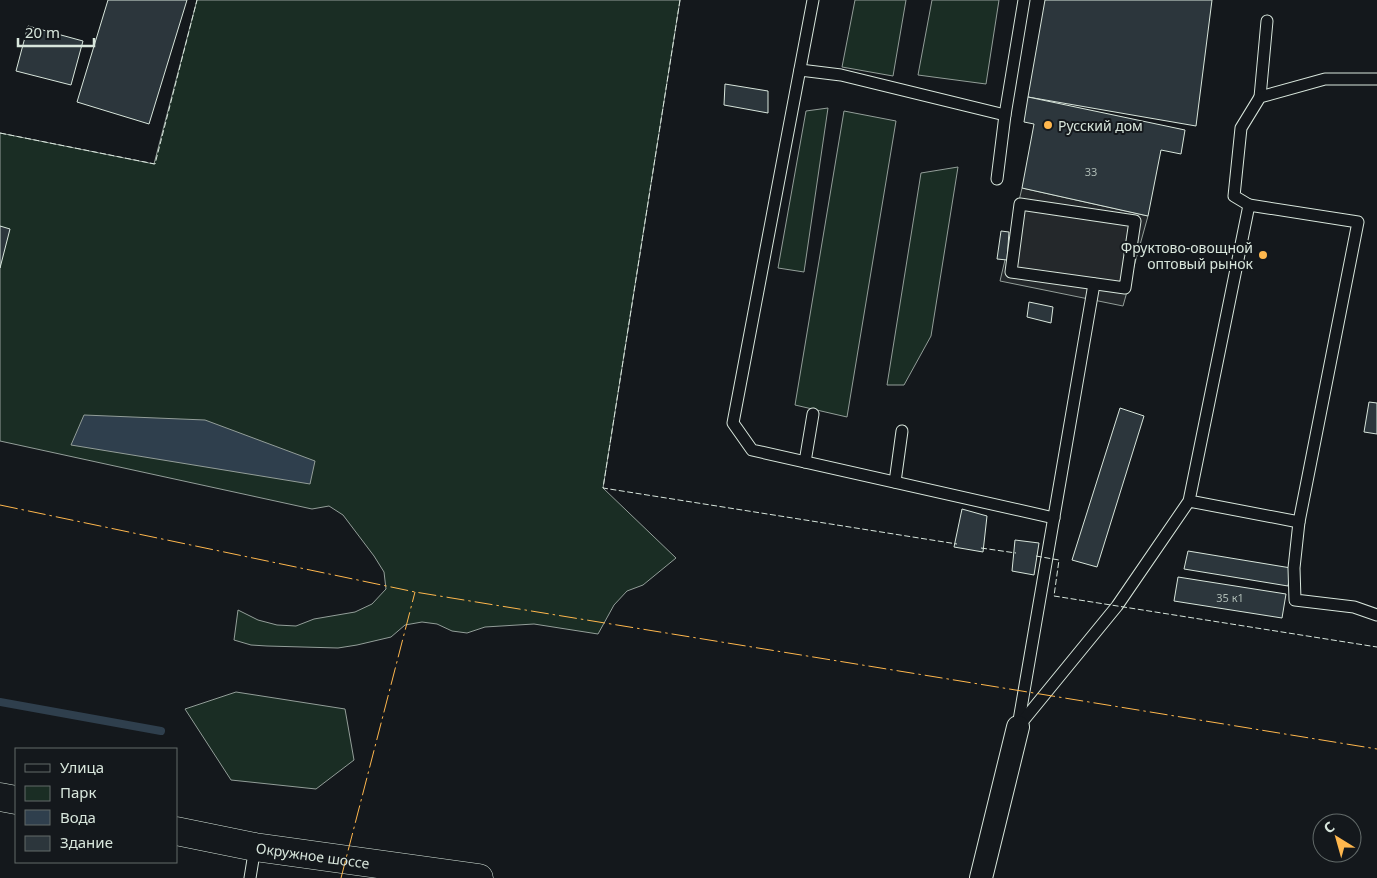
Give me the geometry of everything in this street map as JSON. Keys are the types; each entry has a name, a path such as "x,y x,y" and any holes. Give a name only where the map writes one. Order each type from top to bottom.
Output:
{"main road":[{"path":"0,797 15,800"},
{"name":"Окружное шоссе","path":"178,831 255,847 479,878"}],"street":[{"path":"981,878 1018,727"}],"lane":[{"path":"812,0 733,423 752,450 1054,518"},
{"path":"997,179 1005,115 1024,0"},
{"path":"1267,21 1260,97 1242,128 1234,196 1249,205 1358,222 1299,522 1294,568 1295,600 1354,607 1377,615"},
{"path":"800,70 841,75 1005,115"},
{"path":"1260,97 1325,79 1377,79"},
{"path":"1020,204 1135,221 1125,288 1094,284 1011,272 1020,204"},
{"path":"1018,727 1117,606 1189,501 1249,205"},
{"path":"1018,727 1094,284"},
{"path":"805,462 813,414"},
{"path":"895,482 902,431"},
{"path":"1189,501 1299,522"},
{"path":"250,878 255,847"}],"green space":[{"path":"197,0 680,0 603,488 676,558 643,585 627,591 614,605 598,634 534,624 485,627 467,633 452,631 437,624 422,622 405,625 391,637 338,648 251,645 234,640 238,610 258,620 277,625 296,626 314,619 355,612 372,604 386,589 384,572 343,515 329,506 312,509 0,441 0,133 154,164"},
{"path":"855,0 906,0 893,76 842,67"},
{"path":"932,0 999,0 986,84 918,75"},
{"path":"828,108 804,272 778,268 806,111"},
{"path":"844,111 896,121 847,417 795,405"},
{"path":"958,167 931,336 904,385 887,385 921,173"},
{"path":"236,692 345,709 354,760 316,789 231,780 185,709"}],"shaded area":[{"path":"1022,188 1148,216 1123,306 1000,281"}],"water":[{"path":"84,415 205,420 315,461 310,484 71,445"}],"building":[{"path":"108,0 187,0 149,124 77,102"},
{"path":"1045,0 1212,0 1196,126 1028,97"},
{"path":"28,26 83,41 71,85 16,71"},
{"path":"725,84 768,91 768,113 724,105"},
{"path":"1028,97 1185,130 1181,154 1161,150 1148,216 1022,188 1034,124 1024,122"},
{"path":"0,226 10,229 0,268"},
{"path":"1001,231 1009,232 1007,260 997,259"},
{"path":"1029,302 1053,307 1051,323 1027,317"},
{"path":"1369,402 1377,403 1377,434 1364,432"},
{"path":"1120,408 1144,416 1097,567 1072,560"},
{"path":"962,509 987,516 983,552 954,547"},
{"path":"1015,540 1039,543 1034,575 1012,571"},
{"path":"1188,551 1291,568 1288,586 1184,569"},
{"path":"1178,577 1286,594 1282,618 1174,601"}],"waterway":[{"path":"0,702 161,731"}],"fence":[{"path":"0,133 155,164 197,0"},
{"path":"680,0 603,488 957,544"},
{"path":"981,548 1016,553"},
{"path":"1036,556 1059,560 1054,596 1377,647"}],"power":[{"path":"0,505 415,592 1377,749"},
{"path":"341,878 415,592"}],"place":[{"name":"Русский дом","path":"1048,125"},
{"name":"Фруктово-овощной оптовый рынок","path":"1263,255"}]}
